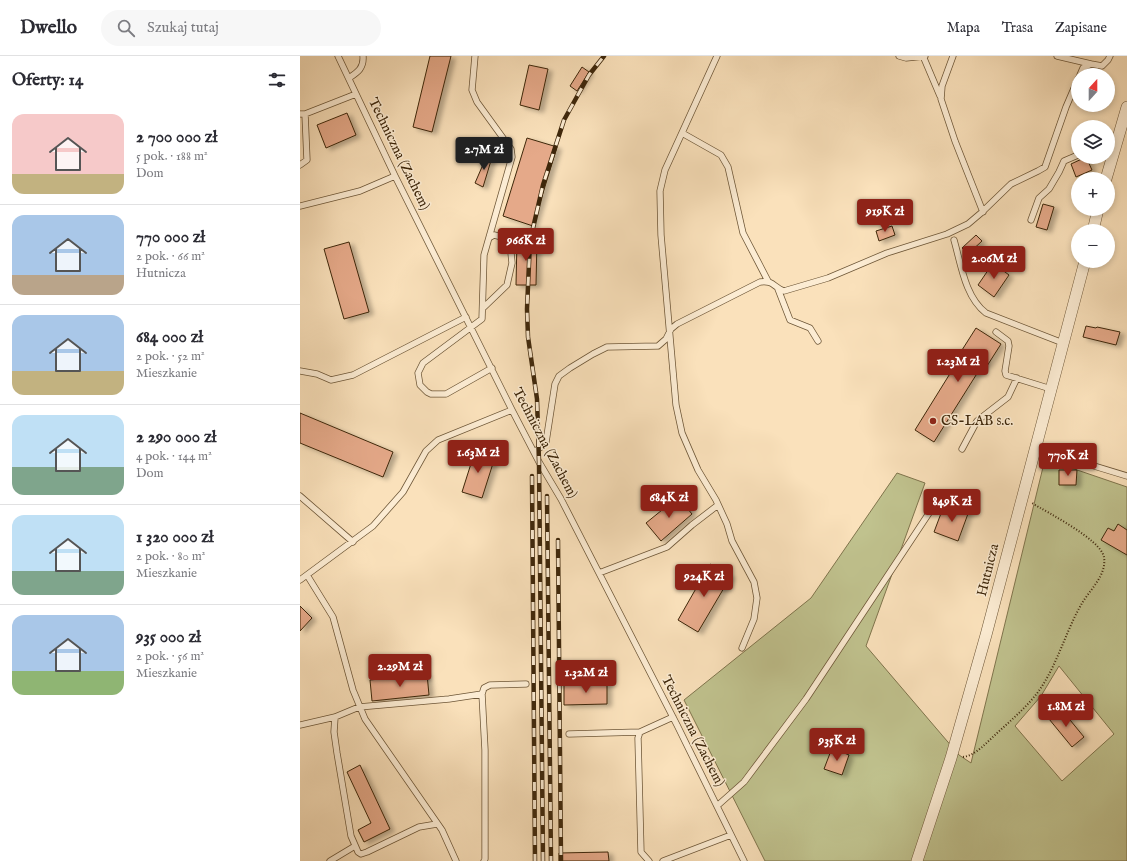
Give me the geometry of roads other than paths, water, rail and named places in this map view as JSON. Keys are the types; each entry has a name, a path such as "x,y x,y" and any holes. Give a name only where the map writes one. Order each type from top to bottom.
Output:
{"street":[{"path":"1115,137 1127,107"},
{"name":"Hutnicza","path":"917,861 952,754 986,635 1083,268"}],"lane":[{"name":"Techniczna (Zachem)","path":"338,56 395,176 512,410 534,452 562,499 673,717 744,861"},
{"path":"349,78 360,71 364,62 364,56"},
{"path":"475,56 472,90 477,102 511,149 512,157 484,255 482,319 423,363 418,374 420,386 427,392 431,394 446,394 492,368"},
{"path":"718,56 665,170 660,191 661,235 676,405 682,433 698,470 727,524 732,541 754,582 757,598 754,619 742,648"},
{"path":"899,56 906,58 924,56 983,212"},
{"path":"941,99 942,86 953,56"},
{"path":"1058,56 1102,66 1110,56"},
{"path":"1082,68 1091,64"},
{"path":"300,165 307,160 303,114 356,94"},
{"path":"778,289 784,292 828,278 887,253 947,234 968,224 983,212 1011,184 1045,167 1071,95"},
{"path":"682,133 721,155 728,167 743,233 768,281"},
{"path":"1031,220 1039,198 1049,189 1064,161 1071,158"},
{"path":"300,206 360,191 395,176"},
{"path":"482,308 507,285 512,263 510,243 502,237 494,235 489,238"},
{"path":"954,240 970,294 979,307 986,313 1063,344"},
{"path":"534,452 546,442 553,393 559,376 592,354 607,347 658,346 666,339 677,324 760,282 768,281 774,284 778,289 790,320 810,328 818,341"},
{"path":"300,371 316,374 331,380 353,375 466,317"},
{"path":"996,332 1008,341 1005,371 1006,375 1051,388"},
{"path":"962,449 977,421 1008,397 1017,378"},
{"path":"300,580 373,526 403,492 426,451 438,440 512,410"},
{"path":"1035,448 1127,476"},
{"path":"300,496 353,542"},
{"path":"717,806 744,782 806,699 937,501"},
{"path":"599,573 667,547 718,505"},
{"path":"307,575 333,617 359,707 365,719 442,830 456,861"},
{"path":"484,861 485,750 482,694 484,688 490,684 526,684"},
{"path":"300,725 335,717 359,707 449,699 482,694"},
{"path":"335,717 334,732 351,836 358,852 361,854 419,828 437,824"},
{"path":"569,734 640,732 673,717"},
{"path":"640,732 638,738 641,852 649,861"},
{"path":"664,861 731,835"},
{"path":"330,861 355,846"}],"railway":[{"path":"543,861 539,462 537,399 528,337 527,309 530,241 543,185 564,120 589,75 604,56"},
{"path":"532,476 535,861"},
{"path":"547,496 551,861"},
{"path":"558,540 561,861"}],"place":[{"name":"CS-LAB s.c.","path":"933,421"}]}
